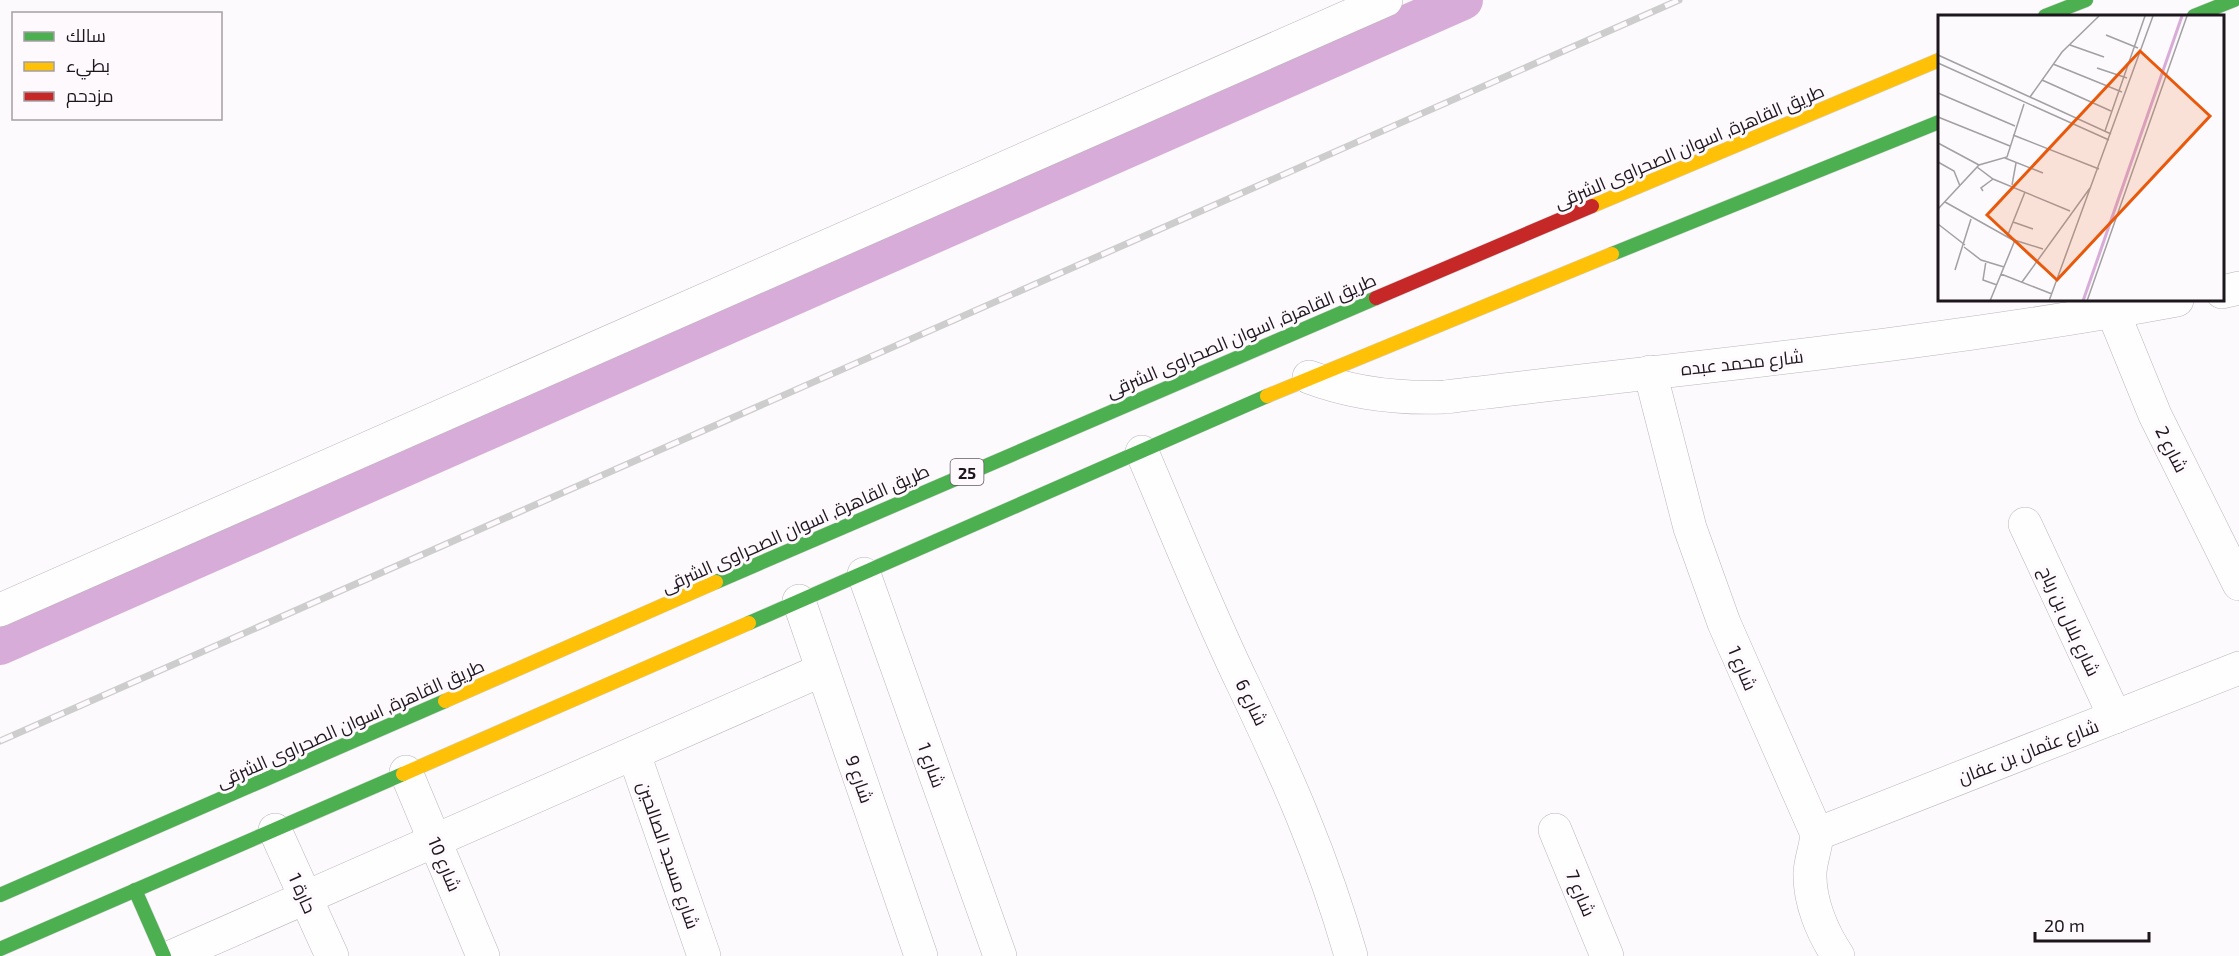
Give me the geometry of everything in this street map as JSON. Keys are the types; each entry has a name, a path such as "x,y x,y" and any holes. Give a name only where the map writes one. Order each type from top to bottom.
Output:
{"highway":[{"path":"2048,15 2086,0"},
{"path":"2196,15 2234,0"},
{"name":"طريق القاهرة, اسوان الصحراوى الشرقى","path":"0,895 1113,409 1938,60"},
{"path":"0,949 1142,453 1309,377 1938,122"},
{"path":"135,890 164,956"}],"street":[{"path":"0,609 1386,0"},
{"path":"2224,292 2239,288"},
{"name":"شارع محمد عبده","path":"1309,377 1342,389 1411,399 1877,348 2166,302"},
{"name":"شارع 2","path":"2113,312 2155,415 2238,580"},
{"name":"شارع 1","path":"1650,372 1690,528 1724,623 1817,834"},
{"name":"شارع 6","path":"1142,453 1242,681 1306,819 1332,889 1351,956"},
{"name":"شارع بلال بن رباح","path":"2025,524 2115,717"},
{"name":"شارع 1","path":"864,574 1000,956"},
{"name":"شارع 9","path":"799,601 921,956"},
{"name":"شارع عثمان بن عفان","path":"1817,834 2239,668"},
{"path":"173,956 822,670"},
{"name":"شارع مسجد الصالحين","path":"634,753 704,956"},
{"name":"شارع 10","path":"406,772 483,956"},
{"name":"حارة 1","path":"275,830 332,956"},
{"name":"شارع 7","path":"1555,830 1607,956"},
{"path":"1817,834 1810,870 1812,888 1816,910 1826,938 1838,956"}],"waterway":[{"path":"0,645 1463,0"}],"railway":[{"path":"0,741 1679,0"}],"traffic: fast":[{"path":"2048,15 2086,0"},
{"path":"2196,15 2234,0"},
{"path":"1612,254 1938,122"},
{"path":"716,582 1376,298"},
{"path":"749,623 1267,396"},
{"path":"0,895 445,701"},
{"path":"0,949 403,774"},
{"path":"135,890 164,956"}],"traffic: slow":[{"path":"1592,206 1938,60"},
{"path":"1267,396 1612,254"},
{"path":"445,701 716,582"},
{"path":"403,774 749,623"}],"traffic: jam":[{"path":"1376,298 1592,206"}]}
